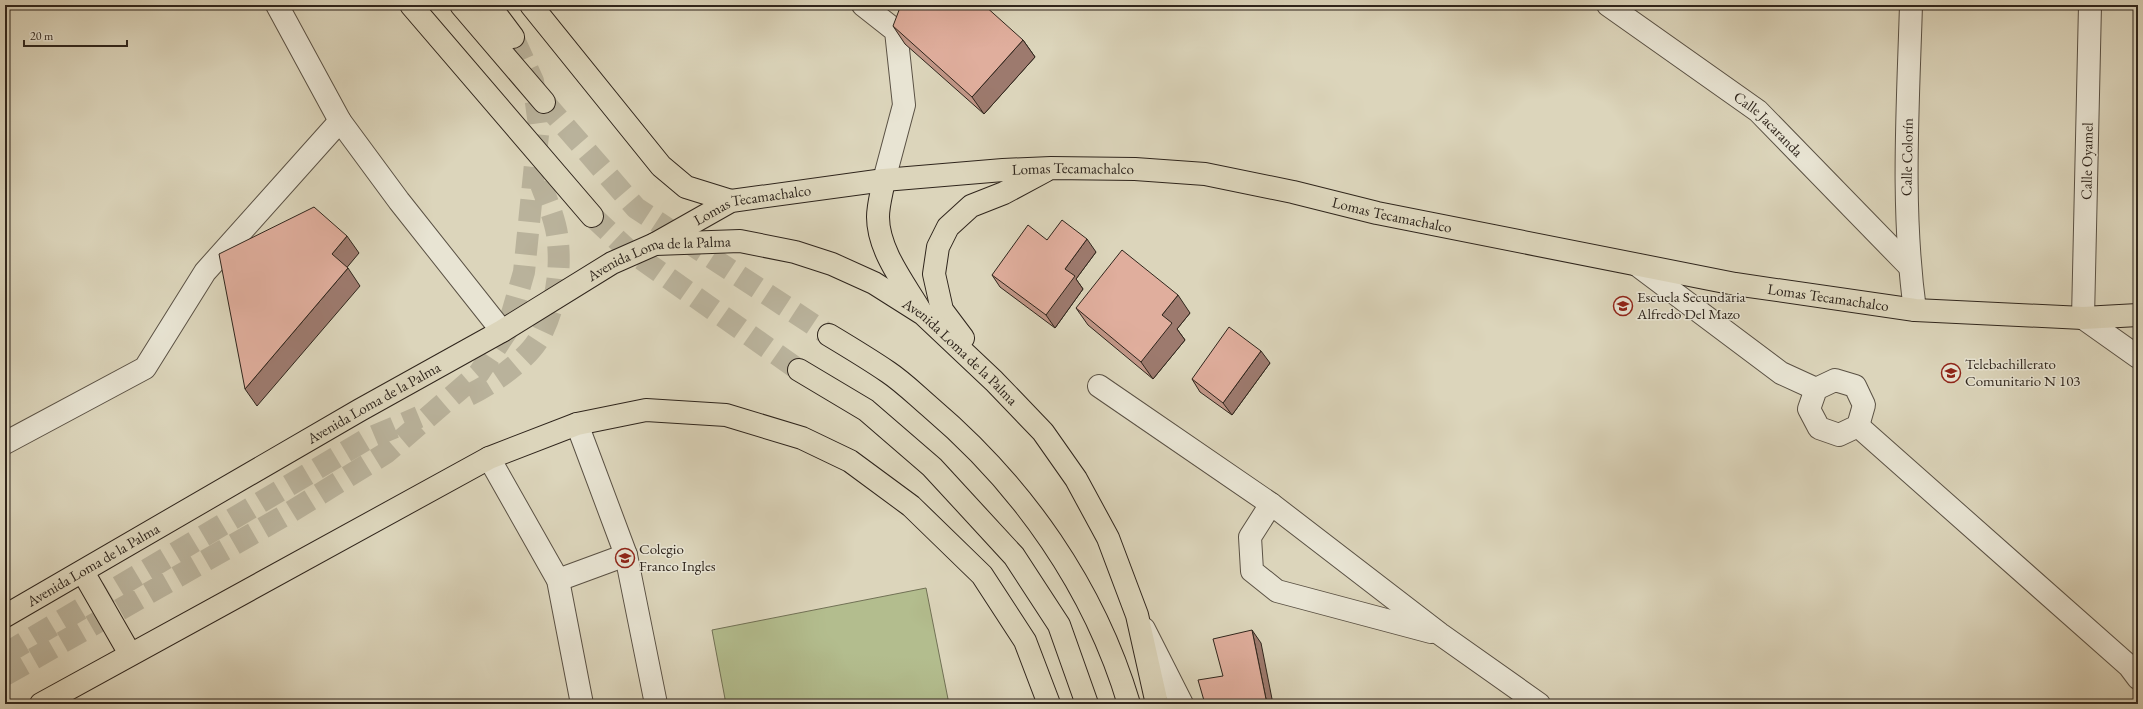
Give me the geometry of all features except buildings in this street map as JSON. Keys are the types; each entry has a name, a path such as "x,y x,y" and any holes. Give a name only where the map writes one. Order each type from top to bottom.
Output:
{"main road":[{"path":"411,5 592,216"},
{"path":"461,5 544,102"},
{"path":"489,5 513,37"},
{"path":"531,5 661,166 686,187 731,201"},
{"path":"506,116 540,179"},
{"path":"994,381 942,310 934,274 938,247 948,227 971,206 1004,193 1051,168"},
{"name":"Lomas Tecamachalco","path":"656,244 731,201 884,180 1051,168 1135,169 1205,174 1293,192 1378,213 1735,284 1916,310 2083,318 2138,315"},
{"path":"884,180 878,217 880,233 888,255 923,314"},
{"name":"Avenida Loma de la Palma","path":"5,616 360,410 502,331 612,263 656,244 740,241 795,252 832,264 874,283 923,314 994,381 1044,432 1076,479 1108,538 1137,616 1157,704"},
{"path":"830,335 890,372 964,436 1012,487 1048,536 1090,605 1119,670 1129,704"},
{"path":"799,370 866,410 926,462 967,502 1014,556 1059,626 1087,704"},
{"path":"40,704 489,458 577,424 646,410 726,415 802,438 850,461 911,506 982,575 1025,641 1049,704"},
{"path":"83,572 130,654"}],"street":[{"path":"277,5 340,121 399,201 502,331"},
{"path":"863,5 896,30 904,105 884,180"},
{"name":"Calle Jacaranda","path":"1608,5 1758,111 1909,266"},
{"name":"Calle Colorín","path":"1911,5 1905,184 1909,266 1916,310"},
{"name":"Calle Oyamel","path":"2083,318 2090,5"},
{"path":"5,443 145,368 205,272 340,121"},
{"path":"1637,265 1781,373 1816,389"},
{"path":"2083,318 2138,357"},
{"path":"1834,380 1855,386 1864,405 1858,426 1839,435 1819,428 1809,409 1816,389 1834,380"},
{"path":"1099,386 1271,504 1440,634 1539,704"},
{"path":"577,424 626,555 656,704"},
{"path":"1858,426 2129,666 2138,678"},
{"path":"489,458 558,580 582,704"},
{"path":"1271,504 1250,537 1252,571 1277,591 1440,634"},
{"path":"558,580 626,555"},
{"path":"1137,616 1182,704"}],"green space":[{"path":"926,588 949,704 726,704 712,630"}],"tunnel":[{"path":"5,675 289,513 386,453 479,373 507,331 524,272 539,125 533,81 513,37"},
{"path":"544,102 636,208 829,335"},
{"path":"469,395 499,378 528,353 541,335 550,313 558,278 559,255 557,235 553,219 539,179"},
{"path":"592,216 627,249 799,370"},
{"path":"5,654 367,439 419,417"}],"place":[{"name":"Escuela Secundaria Alfredo Del Mazo","path":"1623,306"},
{"name":"Telebachillerato Comunitario N 103","path":"1951,373"},
{"name":"Colegio Franco Ingles","path":"625,558"}]}
